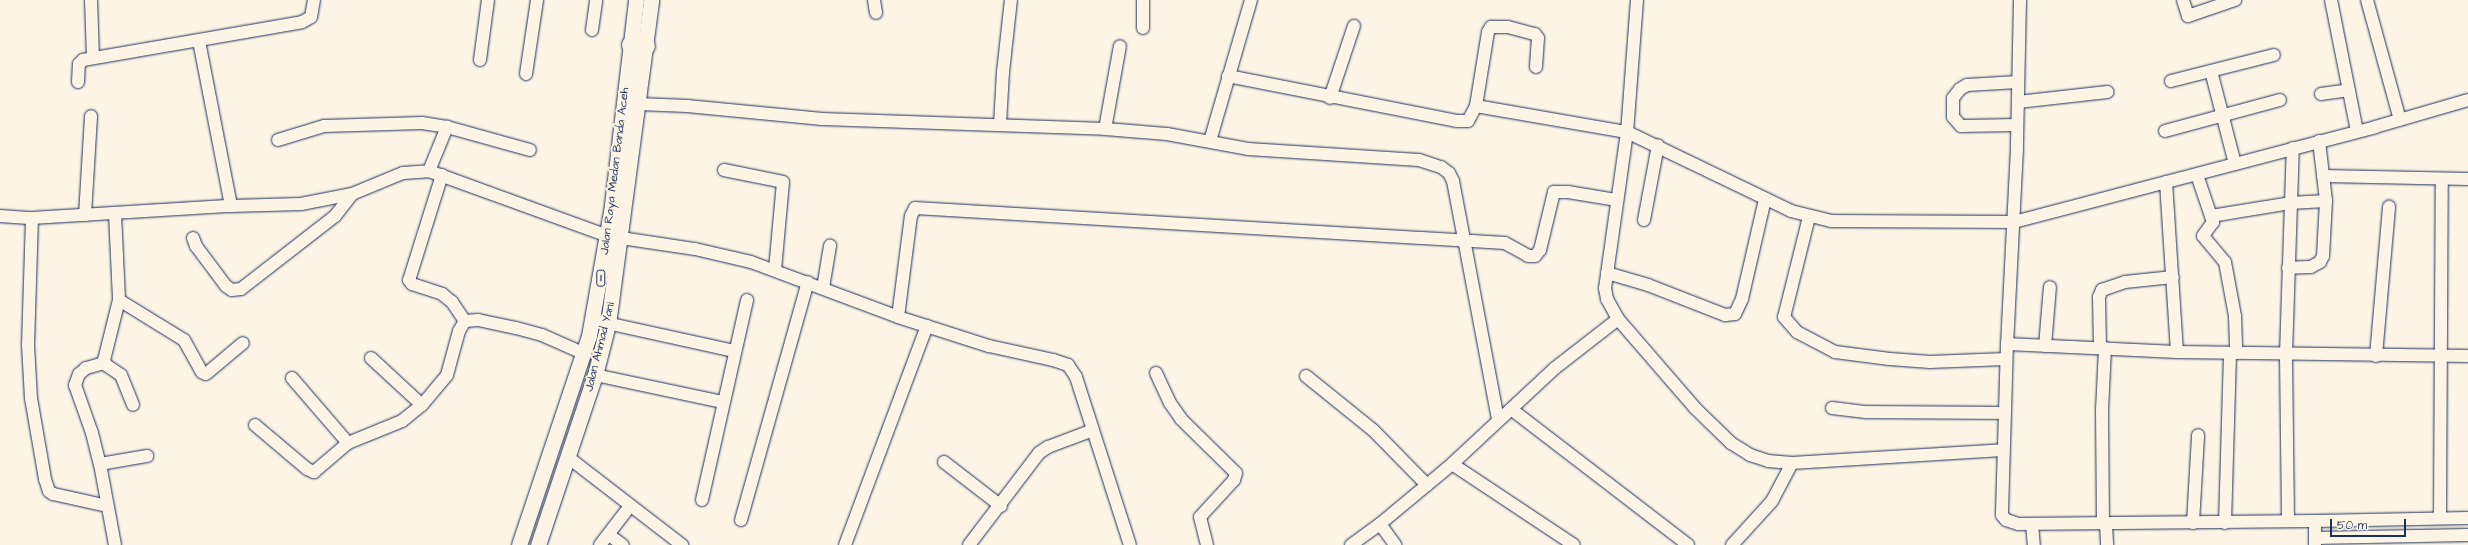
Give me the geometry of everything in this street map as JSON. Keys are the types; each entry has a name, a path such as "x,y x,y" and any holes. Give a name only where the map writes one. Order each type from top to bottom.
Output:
{"main road":[{"name":"Jalan Raya Medan Banda Aceh","path":"519,545 585,354 614,237 638,45 636,0"},
{"name":"Jalan Ahmad Yani","path":"538,545 595,375 608,324 614,237 639,104 638,45 651,0"}],"street":[{"path":"91,0 93,57"},
{"path":"78,82 81,61 93,57 199,41 302,22 310,17 314,0"},
{"path":"480,60 488,0"},
{"path":"526,74 537,0"},
{"path":"592,30 596,0"},
{"path":"874,0 876,13"},
{"path":"1000,125 1002,72 1011,0"},
{"path":"1143,0 1143,28"},
{"path":"1210,141 1251,0"},
{"path":"1637,0 1627,132 1605,294 1618,319 1696,410 1731,443 1750,455 1768,461 1792,463 2003,450"},
{"path":"2020,0 2014,222 2006,359 2002,515 2011,522 2032,524 2193,524 2288,520 2437,529 2468,535"},
{"path":"2184,3 2188,16 2235,0"},
{"path":"2331,0 2357,131"},
{"path":"2367,0 2400,120"},
{"path":"1330,98 1354,26"},
{"path":"1228,76 1330,98 1464,122 1470,119 1476,106 1488,32 1491,26 1508,27 1535,34 1538,38 1536,67"},
{"path":"199,41 231,206"},
{"path":"1105,130 1120,46"},
{"path":"2171,81 2274,55"},
{"path":"2211,71 2235,164"},
{"path":"2017,125 1961,126 1953,117 1953,98 1960,89 1967,86 2018,82"},
{"path":"2321,94 2348,90"},
{"path":"2018,102 2107,92"},
{"path":"2165,131 2280,100"},
{"path":"1476,106 1627,132 1658,145 1765,199 1809,217 1831,221 2014,222 2197,175 2468,100"},
{"path":"639,104 687,106 815,119 1000,125 1167,134 1248,149 1419,160 1441,167 1449,173 1453,181 1498,419"},
{"path":"85,216 91,116"},
{"path":"278,140 324,126 422,123 447,127 530,150"},
{"path":"429,171 447,127"},
{"path":"2288,268 2311,267 2320,262 2323,256 2326,201 2319,141"},
{"path":"1644,220 1658,145"},
{"path":"2288,520 2286,354 2293,148"},
{"path":"724,170 783,182 775,270"},
{"path":"0,216 32,218 85,216 231,206 300,204 352,194 403,173 429,171 614,237 725,256 775,270 898,317 989,346 1053,360 1068,365 1076,377 1130,545"},
{"path":"442,175 409,280 412,284 442,294 452,302 465,321"},
{"path":"2197,175 2211,216 2212,224 2203,236 2225,262 2234,316 2225,523"},
{"path":"2323,176 2468,179"},
{"path":"2437,529 2442,179"},
{"path":"2166,182 2177,352"},
{"path":"898,317 911,216 915,208 1505,243 1528,256 1535,256 1540,250 1554,192 1568,192 1617,200"},
{"path":"193,238 196,246 226,286 232,290 241,289 335,216 352,194"},
{"path":"1607,273 1648,285 1725,314 1735,314 1742,299 1765,199"},
{"path":"2211,216 2290,203 2326,201"},
{"path":"2376,356 2388,207"},
{"path":"104,363 119,300 115,214"},
{"path":"1809,217 1784,317 1797,332 1835,352 1890,359 1930,362 2006,359"},
{"path":"32,218 28,352 32,398 44,479 49,491 53,494 107,506"},
{"path":"823,288 830,246"},
{"path":"2107,545 2105,524 2102,410 2102,348 2099,297 2102,290 2125,282 2173,276"},
{"path":"741,520 808,282"},
{"path":"2046,346 2050,287"},
{"path":"119,300 184,340 202,372 206,374 243,343"},
{"path":"702,500 734,351 748,300"},
{"path":"1351,545 1380,524 1452,464 1498,419 1511,409 1555,368 1618,319"},
{"path":"465,321 478,320 542,335 585,354"},
{"path":"593,320 734,351"},
{"path":"255,425 311,471 317,471 348,443 402,421 422,405 447,375 459,331 465,321"},
{"path":"845,545 927,326"},
{"path":"2007,344 2177,352 2376,356 2468,356"},
{"path":"371,358 422,405"},
{"path":"115,545 100,464 92,433 75,385 79,374 86,368 104,363 121,374 133,405"},
{"path":"1156,374 1170,403 1181,419 1236,473 1234,480 1200,517 1207,545"},
{"path":"595,375 723,402"},
{"path":"1306,376 1373,430 1427,484"},
{"path":"292,378 348,443"},
{"path":"1832,408 1866,412 2005,413"},
{"path":"1511,409 1688,545"},
{"path":"969,545 1001,506 1040,453 1048,447 1093,430"},
{"path":"2193,524 2198,435"},
{"path":"100,464 147,456"},
{"path":"568,458 682,545"},
{"path":"944,462 1001,506"},
{"path":"1732,545 1772,501 1792,463"},
{"path":"1452,464 1574,545"},
{"path":"600,545 630,506"},
{"path":"2315,521 2315,541 2399,541 2468,518"},
{"path":"1380,524 1395,545"},
{"path":"2032,524 2034,545"},
{"path":"609,534 623,545"}]}
